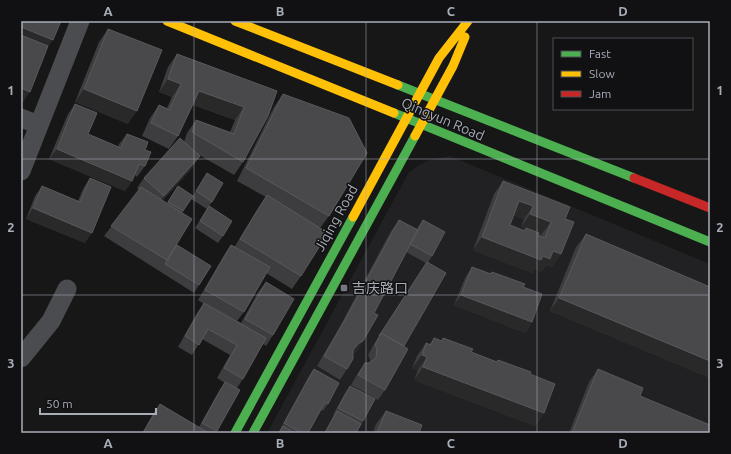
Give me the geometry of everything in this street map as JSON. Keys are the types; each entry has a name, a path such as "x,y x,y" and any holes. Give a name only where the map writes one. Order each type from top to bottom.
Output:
{"main road":[{"name":"Qingyun Road","path":"166,21 710,242"},
{"name":"Qingyun Road","path":"235,21 710,208"},
{"name":"Jiqing Road","path":"235,433 439,58 468,21"},
{"path":"253,433 435,100 453,66 472,21"}],"street":[{"path":"21,171 80,21"},
{"path":"21,118 39,125"},
{"path":"21,358 51,321 67,289"}],"shaded area":[{"path":"450,156 710,264 710,433 267,433 409,172 429,160"}],"building":[{"path":"21,21 61,21 53,40 21,27"},
{"path":"108,29 162,50 137,111 84,89"},
{"path":"21,35 48,46 30,92 21,88"},
{"path":"177,54 277,91 268,116 243,162 192,132 196,120 234,134 244,107 199,91 178,136 151,123 159,105 169,110 181,84 168,79"},
{"path":"283,94 349,118 367,153 329,216 246,168"},
{"path":"75,104 97,113 88,134 121,148 127,134 148,142 145,150 151,152 145,166 139,164 132,181 57,149"},
{"path":"180,138 200,156 164,196 144,178"},
{"path":"207,173 223,183 212,202 196,191"},
{"path":"90,178 111,187 92,233 33,208 42,186 80,202"},
{"path":"503,181 570,207 565,219 574,222 561,254 553,251 550,259 543,256 541,260 482,237","holes":["519,201 533,206 530,214 551,222 545,238 538,236 539,233 526,228 525,231 510,225"]},
{"path":"178,186 193,196 183,211 168,202"},
{"path":"141,187 192,219 167,260 111,226"},
{"path":"267,195 328,233 301,276 240,239"},
{"path":"209,206 232,221 223,236 200,221"},
{"path":"399,220 418,230 374,313 378,315 363,341 353,350 353,359 347,369 324,356"},
{"path":"423,220 445,232 432,256 410,244"},
{"path":"586,234 710,287 710,361 559,298"},
{"path":"177,245 211,266 199,285 165,264"},
{"path":"231,245 270,267 244,312 205,290"},
{"path":"427,262 446,273 404,346 381,333 379,336"},
{"path":"472,267 491,274 492,272 525,284 523,287 542,294 532,322 461,295"},
{"path":"266,282 294,299 273,335 245,319"},
{"path":"204,303 266,338 243,379 224,368 237,345 208,329 199,345 185,336"},
{"path":"381,333 408,349 385,390 358,375 365,363 369,363 376,358 377,349 375,345"},
{"path":"434,338 442,341 443,338 473,349 471,352 497,362 498,360 531,372 530,374 555,384 544,413 423,367 427,357 422,355 426,343 431,345"},
{"path":"314,369 339,383 328,404 325,402 308,433 301,433 284,423"},
{"path":"598,369 643,388 640,396 710,425 709,433 572,433"},
{"path":"225,382 240,390 217,431 202,423"},
{"path":"350,386 375,399 363,421 338,408"},
{"path":"160,404 207,432 207,433 143,433"},
{"path":"337,411 361,424 356,433 325,433"},
{"path":"386,411 422,425 419,433 377,433"},
{"path":"283,426 295,433 279,433"}],"traffic: fast":[{"path":"398,85 634,178"},
{"path":"394,113 710,242"},
{"path":"253,433 415,136"},
{"path":"235,433 353,217"}],"traffic: slow":[{"path":"167,21 394,113"},
{"path":"235,21 398,85"},
{"path":"353,217 439,58 468,21"},
{"path":"415,136 453,66 465,37"}],"traffic: jam":[{"path":"634,178 710,208"}],"place":[{"name":"吉庆路口","path":"344,288"}]}
